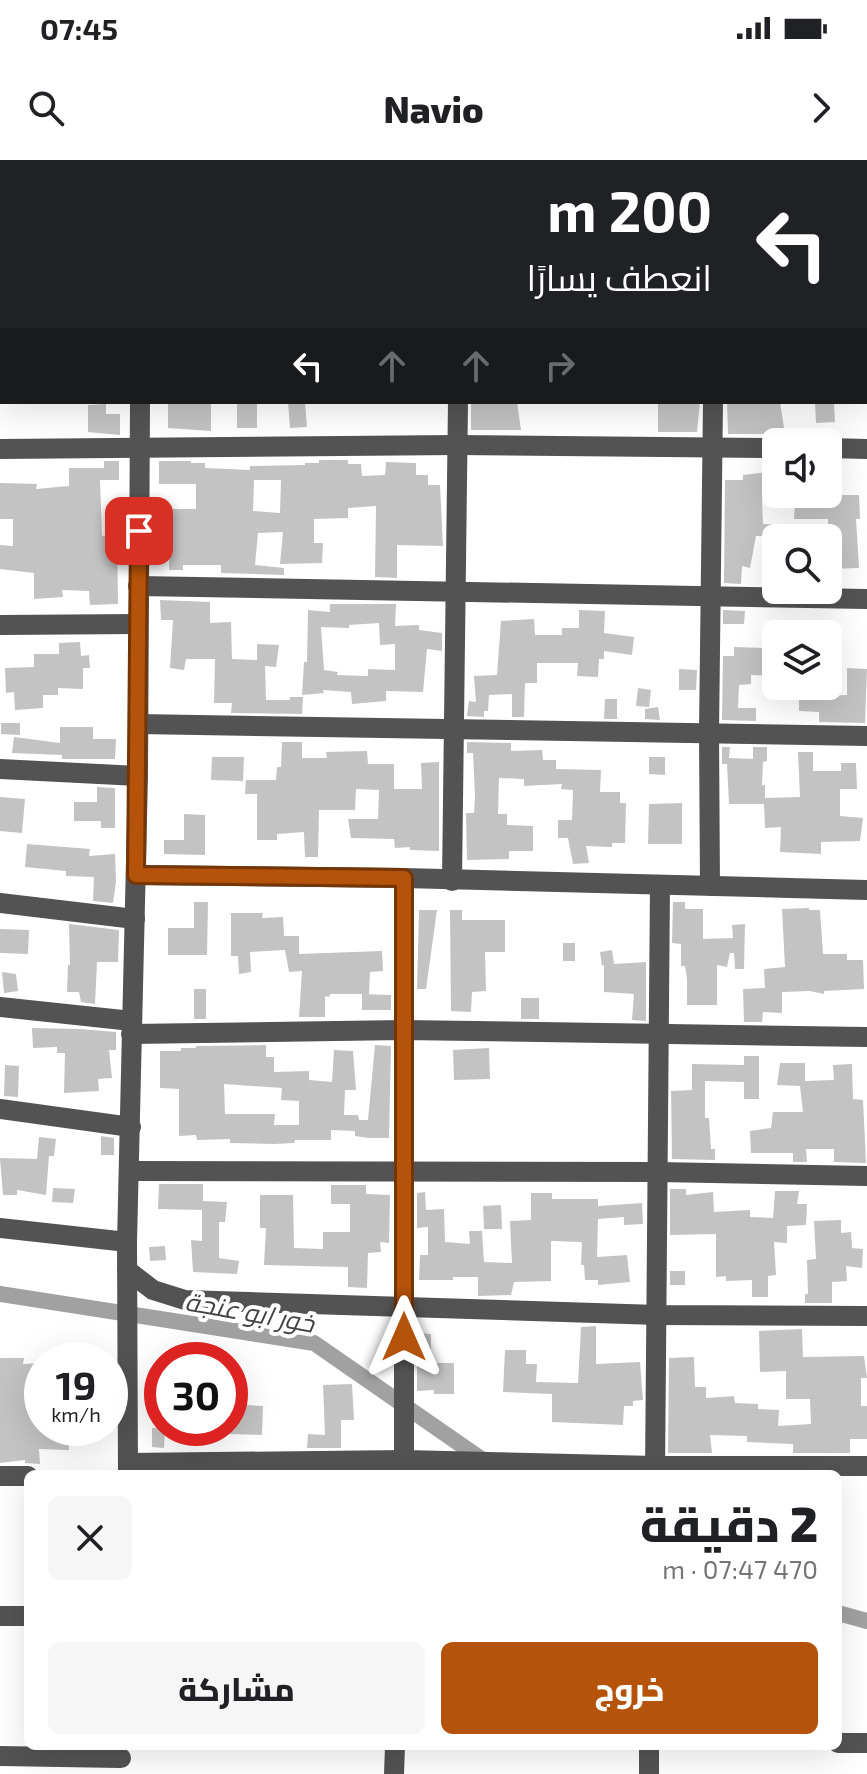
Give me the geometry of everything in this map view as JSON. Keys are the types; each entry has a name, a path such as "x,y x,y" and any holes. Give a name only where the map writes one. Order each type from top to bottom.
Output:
{"street":[{"path":"140,404 138,776 127,1242 128,1468 655,1470 867,1466"},
{"path":"452,881 458,404"},
{"path":"710,886 713,404"},
{"path":"0,449 457,445 762,448"},
{"path":"842,448 867,449"},
{"path":"138,586 867,599"},
{"path":"0,625 138,624"},
{"path":"138,724 867,736"},
{"path":"0,769 138,776"},
{"path":"136,875 404,878 867,890"},
{"path":"404,878 404,1467"},
{"path":"655,1470 660,885"},
{"path":"0,903 135,919"},
{"path":"0,1007 132,1027 867,1037"},
{"path":"0,1109 131,1127"},
{"path":"130,1171 658,1172 867,1176"},
{"path":"0,1228 127,1242"},
{"path":"127,1275 153,1290 185,1300 658,1315 867,1316"},
{"path":"0,1476 24,1476"},
{"path":"0,1616 24,1616"},
{"path":"842,1743 867,1743"},
{"path":"394,1774 395,1750"},
{"path":"649,1750 649,1774"},
{"path":"0,1756 121,1759"}],"building":[{"path":"106,404 106,414 120,414 120,435 88,432 88,405"},
{"path":"168,404 211,404 211,431 168,428"},
{"path":"237,404 257,404 257,428 237,428"},
{"path":"288,404 305,404 307,427 290,428"},
{"path":"471,404 517,404 521,430 471,430"},
{"path":"658,404 700,404 697,432 658,432"},
{"path":"727,404 780,404 784,428 762,428 762,434 728,434"},
{"path":"815,404 834,404 835,422 816,423"},
{"path":"319,460 348,460 348,464 361,464 362,476 385,475 386,462 416,463 416,475 428,475 428,485 440,485 443,546 397,545 397,578 375,577 376,506 348,508 348,518 314,519 314,543 323,543 322,563 280,564 283,532 258,533 255,565 284,568 284,575 221,573 221,565 183,565 183,570 169,570 170,539 155,539 155,521 163,521 163,509 196,509 196,484 159,484 159,461 191,461 205,463 205,468 250,470 250,466 319,463","holes":["254,480 281,480 280,513 253,511"]},
{"path":"104,461 119,461 119,480 100,480 102,536 117,535 118,604 90,605 89,591 62,590 63,597 34,599 34,573 0,569 0,545 13,546 13,519 0,519 0,483 37,484 36,489 69,486 69,468 104,468"},
{"path":"762,473 762,536 756,536 750,568 742,566 741,584 724,583 725,480 743,480 743,475"},
{"path":"842,495 859,495 860,519 856,519 859,568 842,569 842,524 828,524 828,519 794,519 795,508 842,508"},
{"path":"160,600 210,602 210,623 231,622 232,659 257,660 257,644 279,645 276,667 265,666 266,700 303,697 302,714 231,713 232,703 214,703 215,659 186,659 184,670 170,668 173,620 161,620"},
{"path":"330,604 396,604 395,626 419,625 419,630 442,633 442,651 427,649 423,692 386,691 386,701 352,704 351,692 323,690 324,693 302,695 304,662 307,662 308,610 330,612","holes":["379,623 380,645 395,644 395,670 368,669 368,676 337,675 338,672 324,670 321,627 349,628 349,625"]},
{"path":"579,610 605,611 604,633 634,637 632,655 604,651 604,659 599,659 598,677 577,676 578,663 537,663 537,683 525,683 524,717 512,717 512,694 489,695 488,711 484,711 484,717 467,716 469,701 476,702 474,676 497,675 501,621 534,619 535,635 562,635 562,628 579,628"},
{"path":"723,610 745,611 744,624 723,624"},
{"path":"80,642 81,656 89,655 90,668 83,668 83,689 58,688 58,695 43,695 43,708 15,710 14,692 6,693 5,668 34,667 34,654 59,654 59,643"},
{"path":"734,647 762,648 762,675 751,675 751,684 739,685 738,708 756,708 756,721 722,720 723,656 734,656"},
{"path":"847,668 867,669 865,723 819,722 819,712 799,711 799,700 842,700 842,695 847,695"},
{"path":"679,669 697,670 696,690 679,690"},
{"path":"638,688 651,690 649,707 636,706"},
{"path":"605,699 617,699 617,719 604,719"},
{"path":"658,707 660,720 645,719 645,709"},
{"path":"1,723 20,723 20,735 1,734"},
{"path":"60,727 93,727 93,739 116,739 115,759 62,759 62,755 12,753 14,737 60,743"},
{"path":"282,742 302,742 302,758 327,758 326,752 367,751 368,764 394,764 394,789 422,789 421,763 439,762 439,851 395,848 394,839 351,838 348,819 378,819 379,790 356,789 355,810 319,810 318,857 305,857 304,832 277,834 277,840 257,840 257,794 245,794 246,780 276,780 277,767 281,767"},
{"path":"467,742 511,743 511,751 542,750 543,760 556,760 556,769 601,770 600,792 620,792 620,803 626,803 625,843 612,843 612,847 586,846 589,863 573,864 568,838 558,838 558,820 572,820 573,790 561,789 562,784 524,786 524,779 499,778 498,814 507,814 507,825 533,826 533,851 509,851 509,859 467,860 466,813 474,813 475,796 473,753 467,753"},
{"path":"722,747 730,747 729,758 753,759 753,747 767,747 762,785 765,785 765,798 800,797 798,752 813,752 813,771 841,771 841,763 856,763 857,789 840,789 840,816 863,818 860,841 821,842 821,854 780,852 781,827 765,828 764,804 729,804 727,764 722,764"},
{"path":"212,757 244,757 243,781 211,780"},
{"path":"649,757 665,757 665,775 649,774"},
{"path":"97,787 115,788 115,828 101,828 101,821 74,821 74,802 97,802"},
{"path":"0,797 25,799 22,833 0,831"},
{"path":"682,803 682,844 648,844 649,804"},
{"path":"184,814 205,815 205,855 164,854 164,840 184,840"},
{"path":"27,844 90,849 89,856 115,854 113,903 93,901 94,877 66,876 66,871 25,867"},
{"path":"194,902 208,902 207,955 168,955 168,928 194,928"},
{"path":"673,902 685,902 685,909 703,909 703,939 733,938 732,925 745,924 744,969 735,969 734,953 730,953 727,967 717,965 717,1005 687,1005 687,979 685,966 681,966 681,944 672,943"},
{"path":"782,909 820,910 823,954 847,954 847,960 863,960 864,989 824,991 824,994 782,992 782,1013 763,1012 762,1022 744,1022 743,989 765,988 764,969 785,967"},
{"path":"419,910 437,910 426,989 417,989"},
{"path":"450,910 462,910 462,920 505,920 505,952 485,952 486,991 472,992 471,1012 451,1011"},
{"path":"231,913 263,913 262,918 283,917 284,936 299,936 299,954 382,951 383,971 370,972 369,994 330,994 329,997 325,996 325,1017 299,1017 302,971 289,972 285,950 250,952 251,972 239,974 238,956 231,956"},
{"path":"69,924 119,930 118,962 97,962 95,1004 81,1002 79,992 67,992"},
{"path":"0,929 29,930 28,954 0,953"},
{"path":"563,943 575,943 575,961 563,961"},
{"path":"612,950 614,964 646,962 646,1021 632,1020 634,994 604,992 604,965 600,952"},
{"path":"2,972 16,974 18,991 4,993"},
{"path":"194,989 206,989 206,1019 194,1019"},
{"path":"362,994 391,995 391,1010 362,1010"},
{"path":"521,998 539,998 539,1019 521,1019"},
{"path":"32,1028 116,1032 116,1050 109,1050 112,1078 98,1079 99,1091 64,1093 65,1053 57,1053 57,1047 33,1048"},
{"path":"266,1045 266,1057 274,1057 274,1072 309,1071 309,1080 332,1082 334,1050 353,1051 356,1090 345,1090 344,1115 358,1115 359,1120 368,1120 375,1045 391,1046 389,1138 368,1138 355,1136 355,1131 331,1130 331,1140 295,1140 294,1143 274,1144 230,1143 230,1139 197,1140 196,1135 179,1136 179,1089 160,1088 160,1051 181,1051 181,1048","holes":["224,1084 282,1088 281,1100 299,1101 299,1125 274,1125 275,1114 225,1114"]},
{"path":"489,1048 490,1079 454,1080 453,1050"},
{"path":"744,1056 759,1056 759,1099 744,1099 744,1082 705,1081 705,1118 709,1118 711,1149 715,1149 715,1160 672,1159 671,1091 692,1090 692,1064 744,1065"},
{"path":"780,1063 805,1063 805,1081 834,1080 833,1065 852,1064 853,1099 863,1100 866,1163 834,1162 834,1149 806,1149 807,1162 793,1162 793,1153 751,1153 750,1131 771,1128 773,1112 803,1112 800,1086 777,1085"},
{"path":"5,1065 19,1066 18,1097 4,1096"},
{"path":"101,1136 114,1138 114,1155 101,1155"},
{"path":"39,1137 56,1139 54,1156 49,1156 46,1195 17,1190 17,1195 3,1195 0,1158 37,1159"},
{"path":"159,1184 203,1184 203,1201 227,1202 225,1222 219,1222 219,1258 239,1261 237,1274 193,1272 191,1240 202,1241 202,1210 158,1209"},
{"path":"331,1185 366,1185 366,1194 390,1195 389,1243 380,1242 381,1252 368,1253 367,1288 348,1287 348,1267 264,1265 266,1228 260,1228 260,1195 293,1195 294,1248 323,1249 323,1232 350,1232 350,1204 331,1204"},
{"path":"53,1188 75,1189 73,1203 52,1202"},
{"path":"670,1189 686,1189 686,1195 713,1192 714,1212 750,1210 750,1217 773,1218 775,1191 799,1191 797,1204 807,1204 806,1225 787,1226 787,1243 774,1242 776,1275 768,1276 768,1297 752,1297 752,1280 726,1281 726,1276 716,1277 716,1234 670,1235"},
{"path":"425,1192 426,1210 444,1209 445,1242 470,1244 469,1231 482,1231 484,1262 512,1263 510,1221 531,1220 531,1193 552,1193 552,1199 598,1199 598,1206 642,1203 643,1224 624,1225 624,1217 598,1219 597,1257 627,1255 630,1282 598,1285 598,1280 585,1280 584,1265 581,1265 582,1243 551,1241 551,1281 514,1282 511,1295 478,1296 478,1277 419,1280 420,1255 428,1255 428,1227 417,1228 417,1193"},
{"path":"501,1205 502,1229 484,1229 483,1206"},
{"path":"841,1220 841,1233 851,1232 852,1248 863,1249 862,1268 846,1266 847,1281 832,1282 832,1303 805,1303 805,1294 808,1294 807,1260 816,1259 814,1221"},
{"path":"165,1246 166,1260 150,1261 149,1247"},
{"path":"670,1271 685,1271 685,1285 670,1285"},
{"path":"596,1326 596,1364 640,1362 643,1400 633,1401 633,1406 624,1406 623,1425 552,1422 552,1394 503,1392 505,1350 526,1350 526,1364 537,1364 536,1382 578,1383 581,1327"},
{"path":"802,1329 803,1357 864,1356 867,1378 861,1378 861,1406 867,1406 867,1439 850,1439 850,1453 793,1453 793,1444 747,1442 747,1436 710,1435 712,1453 668,1453 669,1358 694,1357 695,1387 706,1387 706,1398 734,1396 735,1403 758,1404 758,1409 779,1410 778,1426 811,1424 810,1399 786,1399 786,1371 760,1372 759,1331"},
{"path":"417,1333 431,1334 431,1363 454,1363 454,1394 417,1391"},
{"path":"0,1358 24,1358 24,1446 69,1446 69,1450 39,1449 40,1464 25,1463 25,1460 0,1463"},
{"path":"352,1384 354,1420 341,1420 341,1448 307,1448 308,1434 325,1435 323,1385"},
{"path":"248,1405 263,1406 262,1435 248,1435"}],"waterway":[{"name":"خور ابو عنجة","path":"0,1294 314,1343 497,1470"},
{"name":"خور ابو عنجة","path":"842,1614 867,1621"}],"route":[{"path":"139,531 136,875 404,878 404,1337"}]}
